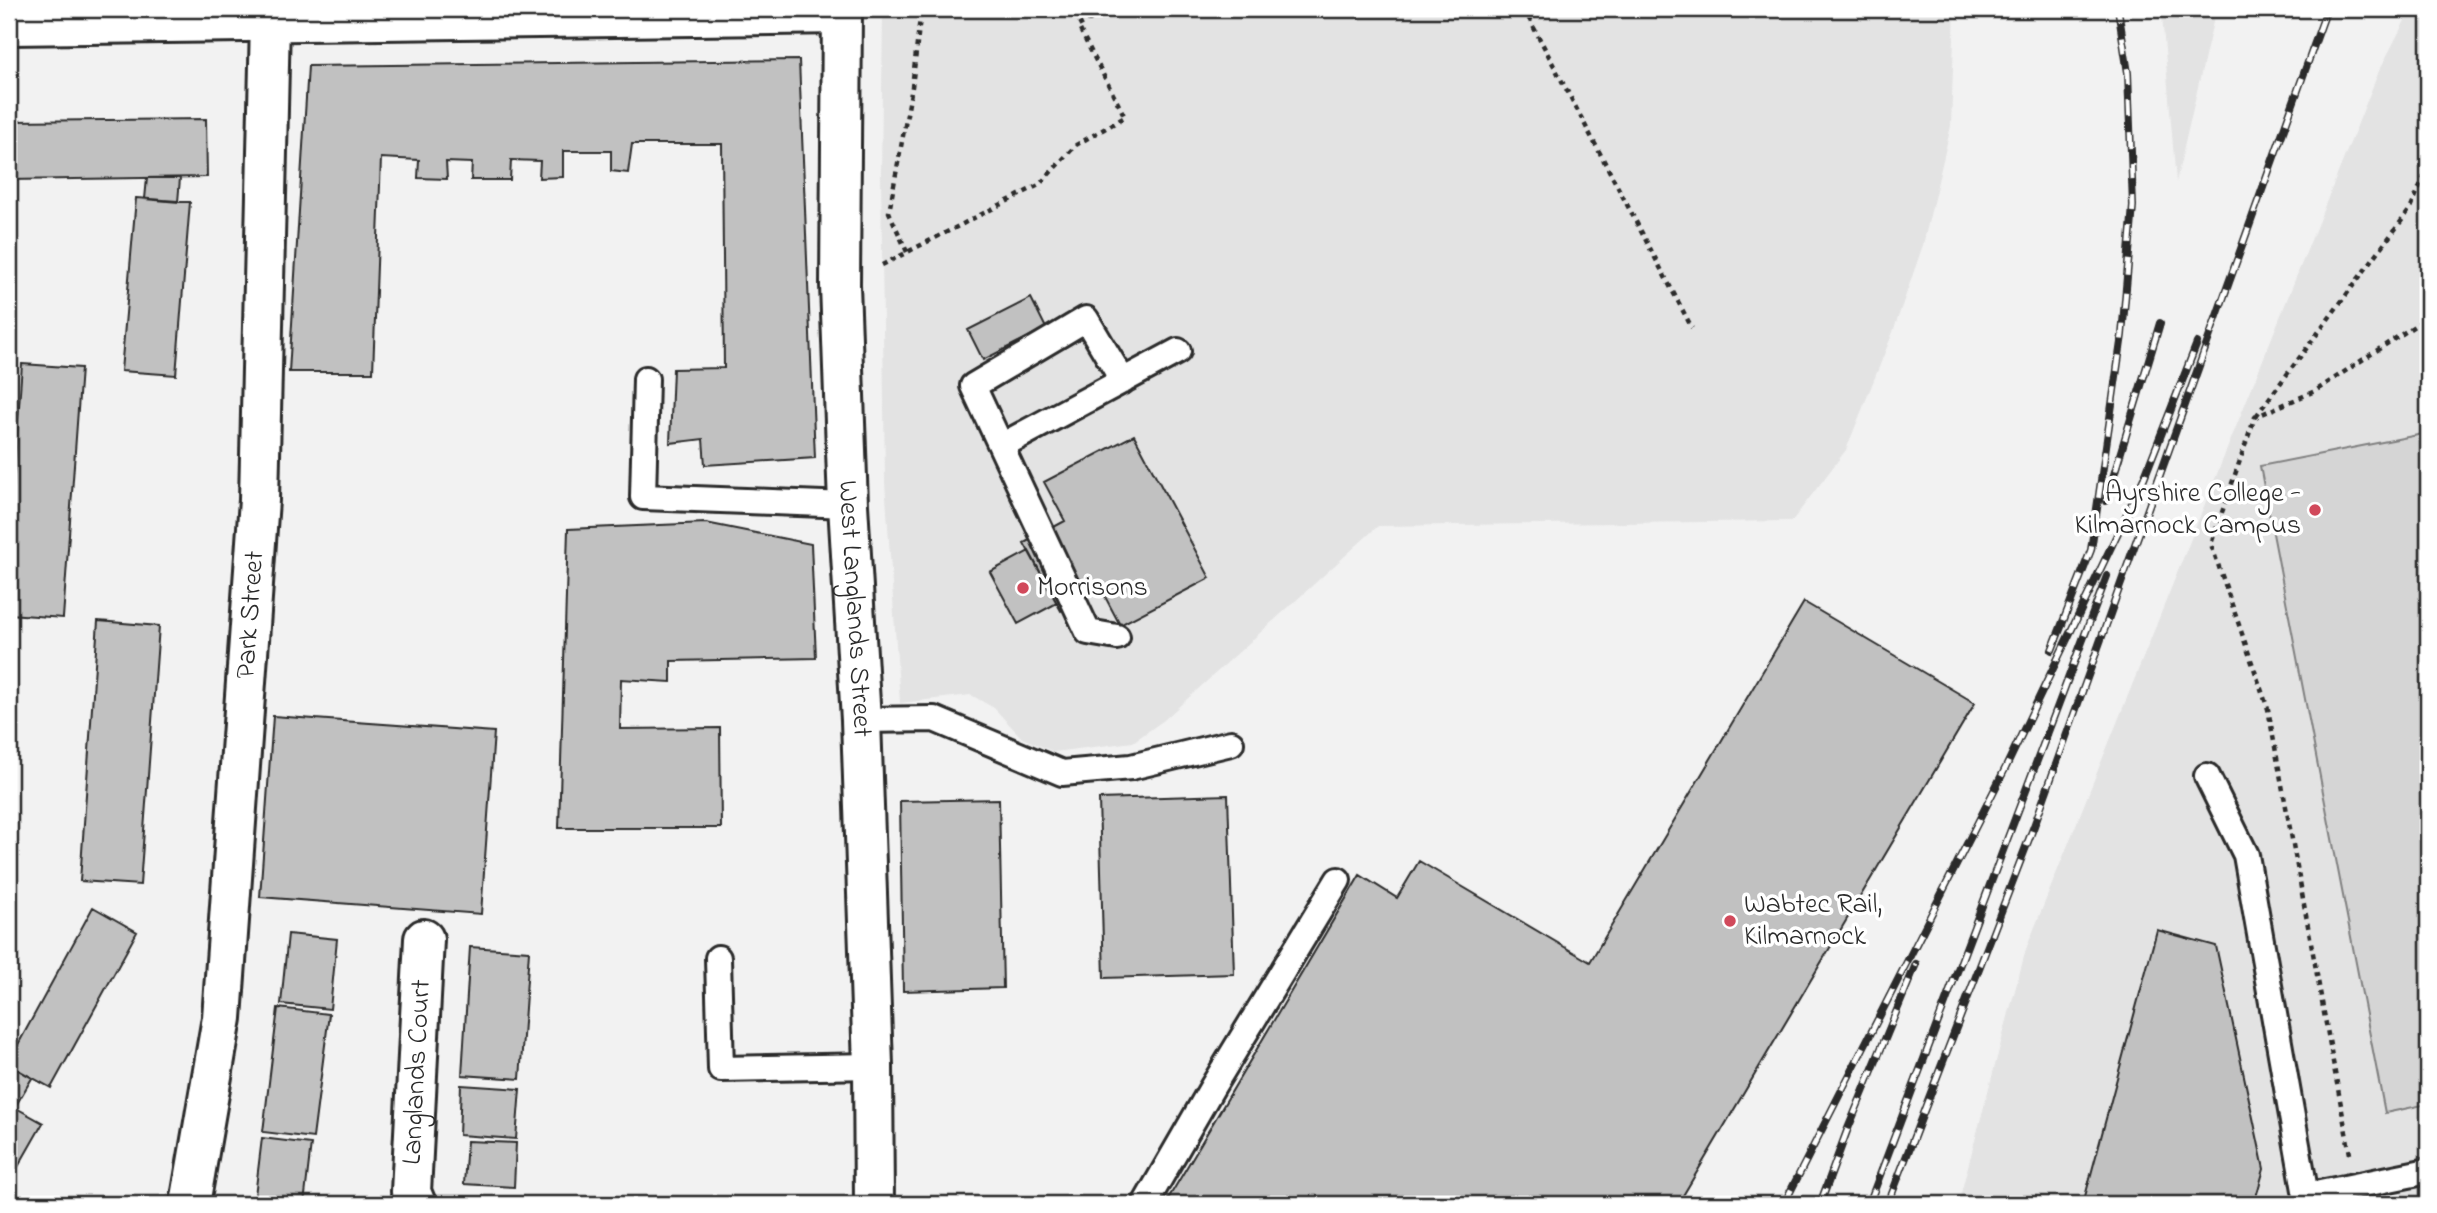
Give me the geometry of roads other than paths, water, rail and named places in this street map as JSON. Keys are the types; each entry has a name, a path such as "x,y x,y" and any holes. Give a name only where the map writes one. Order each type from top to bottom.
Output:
{"street":[{"path":"9,25 270,21 398,14 842,12"},
{"name":"West Langlands Street","path":"842,12 840,285 848,505 861,720 873,1066 874,1204"},
{"name":"Park Street","path":"190,1204 222,1018 259,500 270,21"},
{"name":"Langlands Court","path":"416,1204 411,1192 424,939"}],"lane":[{"path":"1117,637 1088,632 973,386 1086,319 1123,381"},
{"path":"1001,446 1178,351"},
{"path":"646,379 643,497 848,505"},
{"path":"861,720 933,719 1062,773 1131,767 1231,743"},
{"path":"2207,776 2246,855 2306,1196 2428,1171"},
{"path":"1145,1204 1338,880"},
{"path":"718,958 721,1069 873,1066"}],"railway":[{"path":"2052,650 2091,550 2122,335 2133,206 2128,73 2118,9"},
{"path":"1888,1204 2034,826 2327,9"},
{"path":"2106,501 2160,323"},
{"path":"1784,1204 2006,767 2144,478 2197,343"},
{"path":"1869,1204 2107,576"},
{"path":"1820,1204 1916,964"}],"place":[{"name":"Ayrshire College - Kilmarnock Campus","path":"2315,510"},
{"name":"Morrisons","path":"1023,588"},
{"name":"Wabtec Rail, Kilmarnock","path":"1730,921"}]}
